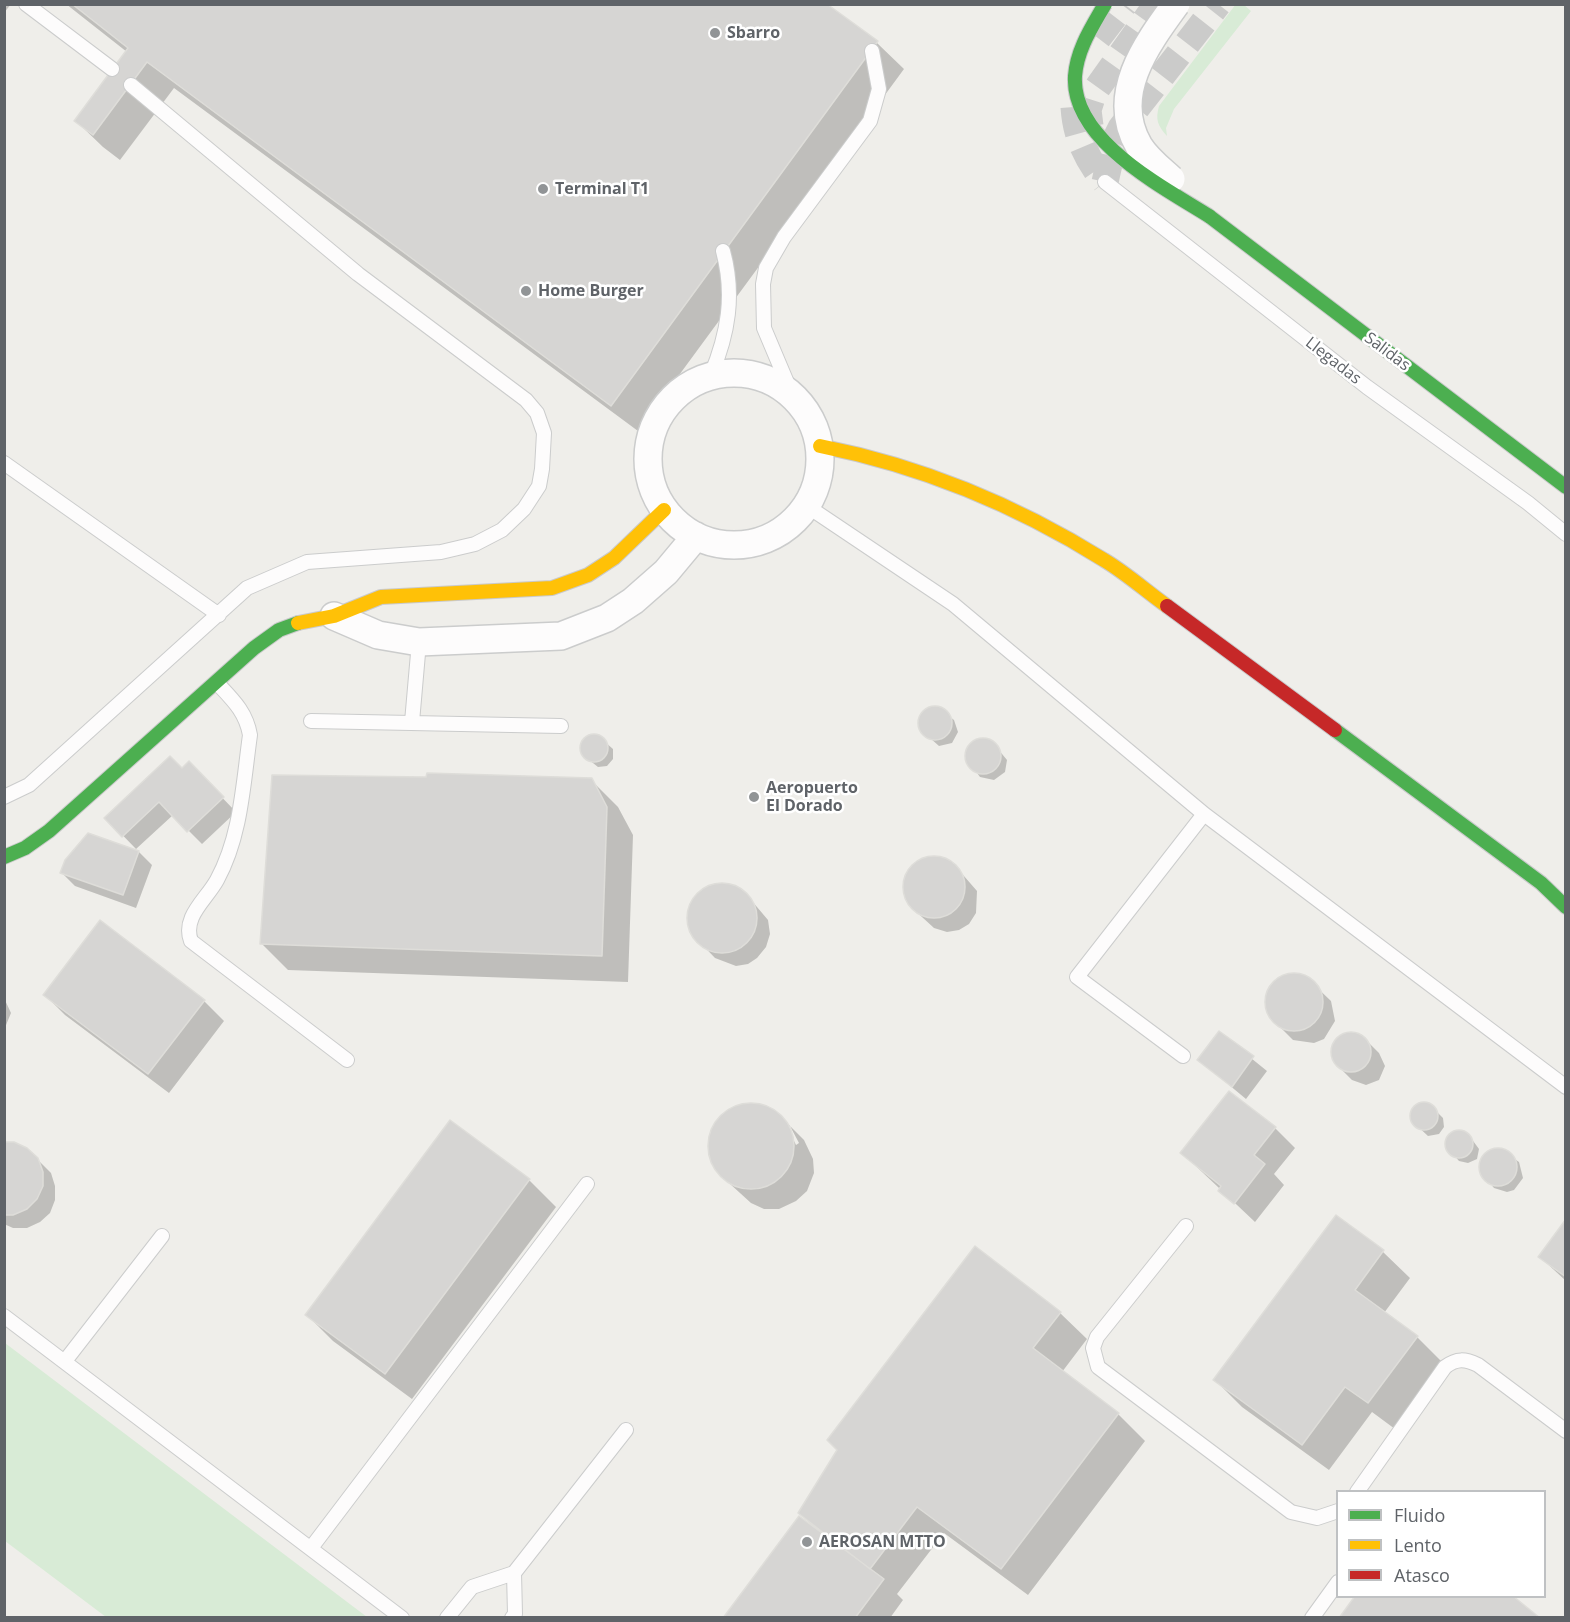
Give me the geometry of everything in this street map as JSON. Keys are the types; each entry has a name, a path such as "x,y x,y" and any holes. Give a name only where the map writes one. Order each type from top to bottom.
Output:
{"street":[{"name":"Salidas","path":"1105,4 1084,37 1075,65 1077,89 1086,117 1094,131 1124,160 1209,216 1566,488"},
{"name":"Salidas","path":"1176,4 1140,56 1129,90 1129,121 1133,134 1147,156 1209,216"},
{"path":"753,374 773,381 791,392 805,408 815,426 820,446 821,467 817,488 807,506 794,522 777,534 757,542 737,545 716,543 696,536 678,525 664,510 654,491 648,471 648,450 652,430 662,411 675,395 692,383 711,375 753,374"},
{"path":"820,446 859,453 944,479 1018,511 1087,549 1541,883 1566,907"},
{"path":"4,857 25,848 49,831 254,648 279,630 305,620 334,616 381,597 552,588 578,581 600,570 619,555 664,510"},
{"path":"334,616 378,635 419,642 561,636 607,618 633,601 666,572 696,536"},
{"path":"1541,883 1566,896"}],"lane":[{"path":"26,4 112,69"},
{"path":"791,392 764,328 763,284 766,268 784,237 870,121 879,89 872,51"},
{"path":"4,797 28,785 248,588 308,562 441,552 475,544 502,530 524,509 539,486 544,433 537,413 526,400 358,274 131,85"},
{"name":"Llegadas","path":"1105,182 1367,387 1528,503 1566,534"},
{"path":"711,375 725,343 729,321 730,296 723,251"},
{"path":"4,463 219,615"},
{"path":"807,506 953,604 1204,814 1566,1087"},
{"path":"412,722 419,642"},
{"path":"217,683 248,719 250,735 236,835 217,880 190,920 187,931 191,941 347,1060"},
{"path":"311,721 561,726"},
{"path":"1183,1056 1077,977 1204,814"},
{"path":"311,1548 587,1184"},
{"path":"1186,1226 1097,1337 1093,1348 1098,1367 1291,1512 1301,1516 1334,1513"},
{"path":"65,1361 162,1236"},
{"path":"4,1316 402,1617"},
{"path":"1358,1490 1445,1367 1454,1360 1466,1360 1478,1365 1566,1431"},
{"path":"447,1617 472,1587 514,1573 626,1430"},
{"path":"512,1617 515,1614 514,1573"},
{"path":"1312,1617 1336,1585"}],"green space":[{"path":"1236,4 1244,5 1251,11 1174,109 1166,128 1167,136 1158,122 1159,106"},
{"path":"4,1343 367,1617 106,1617 5,1541"}],"building":[{"name":"Terminal T1","path":"72,4 827,4 878,41 611,406 147,62 93,135 74,121 128,48"},
{"path":"935,706 947,711 952,723 947,735 935,740 923,735 918,723 923,711"},
{"path":"594,734 604,738 608,748 604,758 594,762 584,758 580,748 584,738"},
{"path":"983,738 996,743 1001,756 996,769 983,774 970,769 965,756 970,743"},
{"path":"170,756 182,768 189,761 224,797 187,832 159,802 122,837 104,818"},
{"path":"427,773 592,778 607,807 602,956 260,944 272,775 426,777"},
{"path":"88,833 139,851 123,895 60,873 65,860"},
{"path":"928,856 940,856 956,865 963,875 965,887 963,899 956,909 940,918 928,918 917,913 908,904 903,893 903,881 908,870 917,861"},
{"path":"722,883 735,886 747,893 754,905 757,918 754,931 747,943 735,950 722,953 709,950 697,943 690,931 687,918 690,905 697,893 709,886"},
{"path":"100,920 205,1000 148,1074 43,995"},
{"path":"1294,973 1310,978 1318,986 1323,1002 1318,1018 1310,1026 1294,1031 1278,1026 1270,1018 1265,1002 1270,986 1278,978"},
{"path":"1219,1031 1254,1056 1232,1087 1197,1060"},
{"path":"1351,1032 1359,1033 1365,1038 1370,1044 1370,1060 1365,1066 1359,1071 1351,1072 1343,1071 1337,1066 1332,1060 1331,1052 1332,1044 1337,1038 1343,1033"},
{"path":"1229,1091 1276,1127 1254,1155 1265,1164 1234,1204 1218,1191 1221,1186 1180,1153"},
{"path":"1424,1102 1434,1106 1438,1116 1434,1126 1424,1130 1414,1126 1410,1116 1414,1106"},
{"path":"751,1103 775,1110 787,1122 794,1146 787,1170 775,1182 751,1189 727,1182 715,1170 708,1146 715,1122 727,1110"},
{"path":"450,1120 530,1179 385,1374 305,1315"},
{"path":"1459,1130 1469,1134 1473,1144 1469,1154 1459,1158 1449,1154 1445,1144 1449,1134"},
{"path":"4,1142 14,1142 27,1148 38,1158 43,1172 43,1186 37,1199 27,1209 13,1215 4,1215"},
{"path":"1498,1148 1512,1153 1517,1167 1512,1181 1498,1186 1484,1181 1479,1167 1484,1153"},
{"path":"1336,1215 1384,1250 1355,1290 1418,1336 1368,1403 1345,1387 1302,1445 1213,1380"},
{"path":"1566,1219 1566,1277 1538,1257"},
{"path":"975,1246 1061,1312 1033,1348 1119,1413 1001,1569 917,1507 870,1569 798,1513 837,1450 827,1440"},
{"name":"AEROSAN MTTO","path":"799,1516 884,1579 855,1618 723,1618"},
{"path":"1354,1598 1515,1598 1540,1618 1339,1618"}],"tunnel":[{"path":"1098,38 1124,4"},
{"path":"1090,126 1088,110 1093,94 1157,4"},
{"path":"1105,182 1114,142 1121,128 1218,4"},
{"path":"1074,107 1083,147 1105,182"}],"traffic: fast":[{"path":"1105,4 1086,38 1076,66 1078,99 1088,121 1123,159 1145,176 1209,216"},
{"path":"1209,216 1566,487"},
{"path":"4,857 25,848 49,831 254,648 279,630 298,623"},
{"path":"1335,730 1541,883 1566,907"}],"traffic: slow":[{"path":"820,446 858,454 931,476 1002,505 1071,540 1104,560 1167,606"},
{"path":"298,623 334,616 381,597 552,588 588,575 614,558 664,510"}],"traffic: jam":[{"path":"1167,606 1335,730"}],"place":[{"name":"Sbarro","path":"715,33"},
{"name":"Terminal T1","path":"543,189"},
{"name":"Home Burger","path":"526,291"},
{"name":"Aeropuerto El Dorado","path":"754,797"},
{"name":"AEROSAN MTTO","path":"807,1542"}]}
